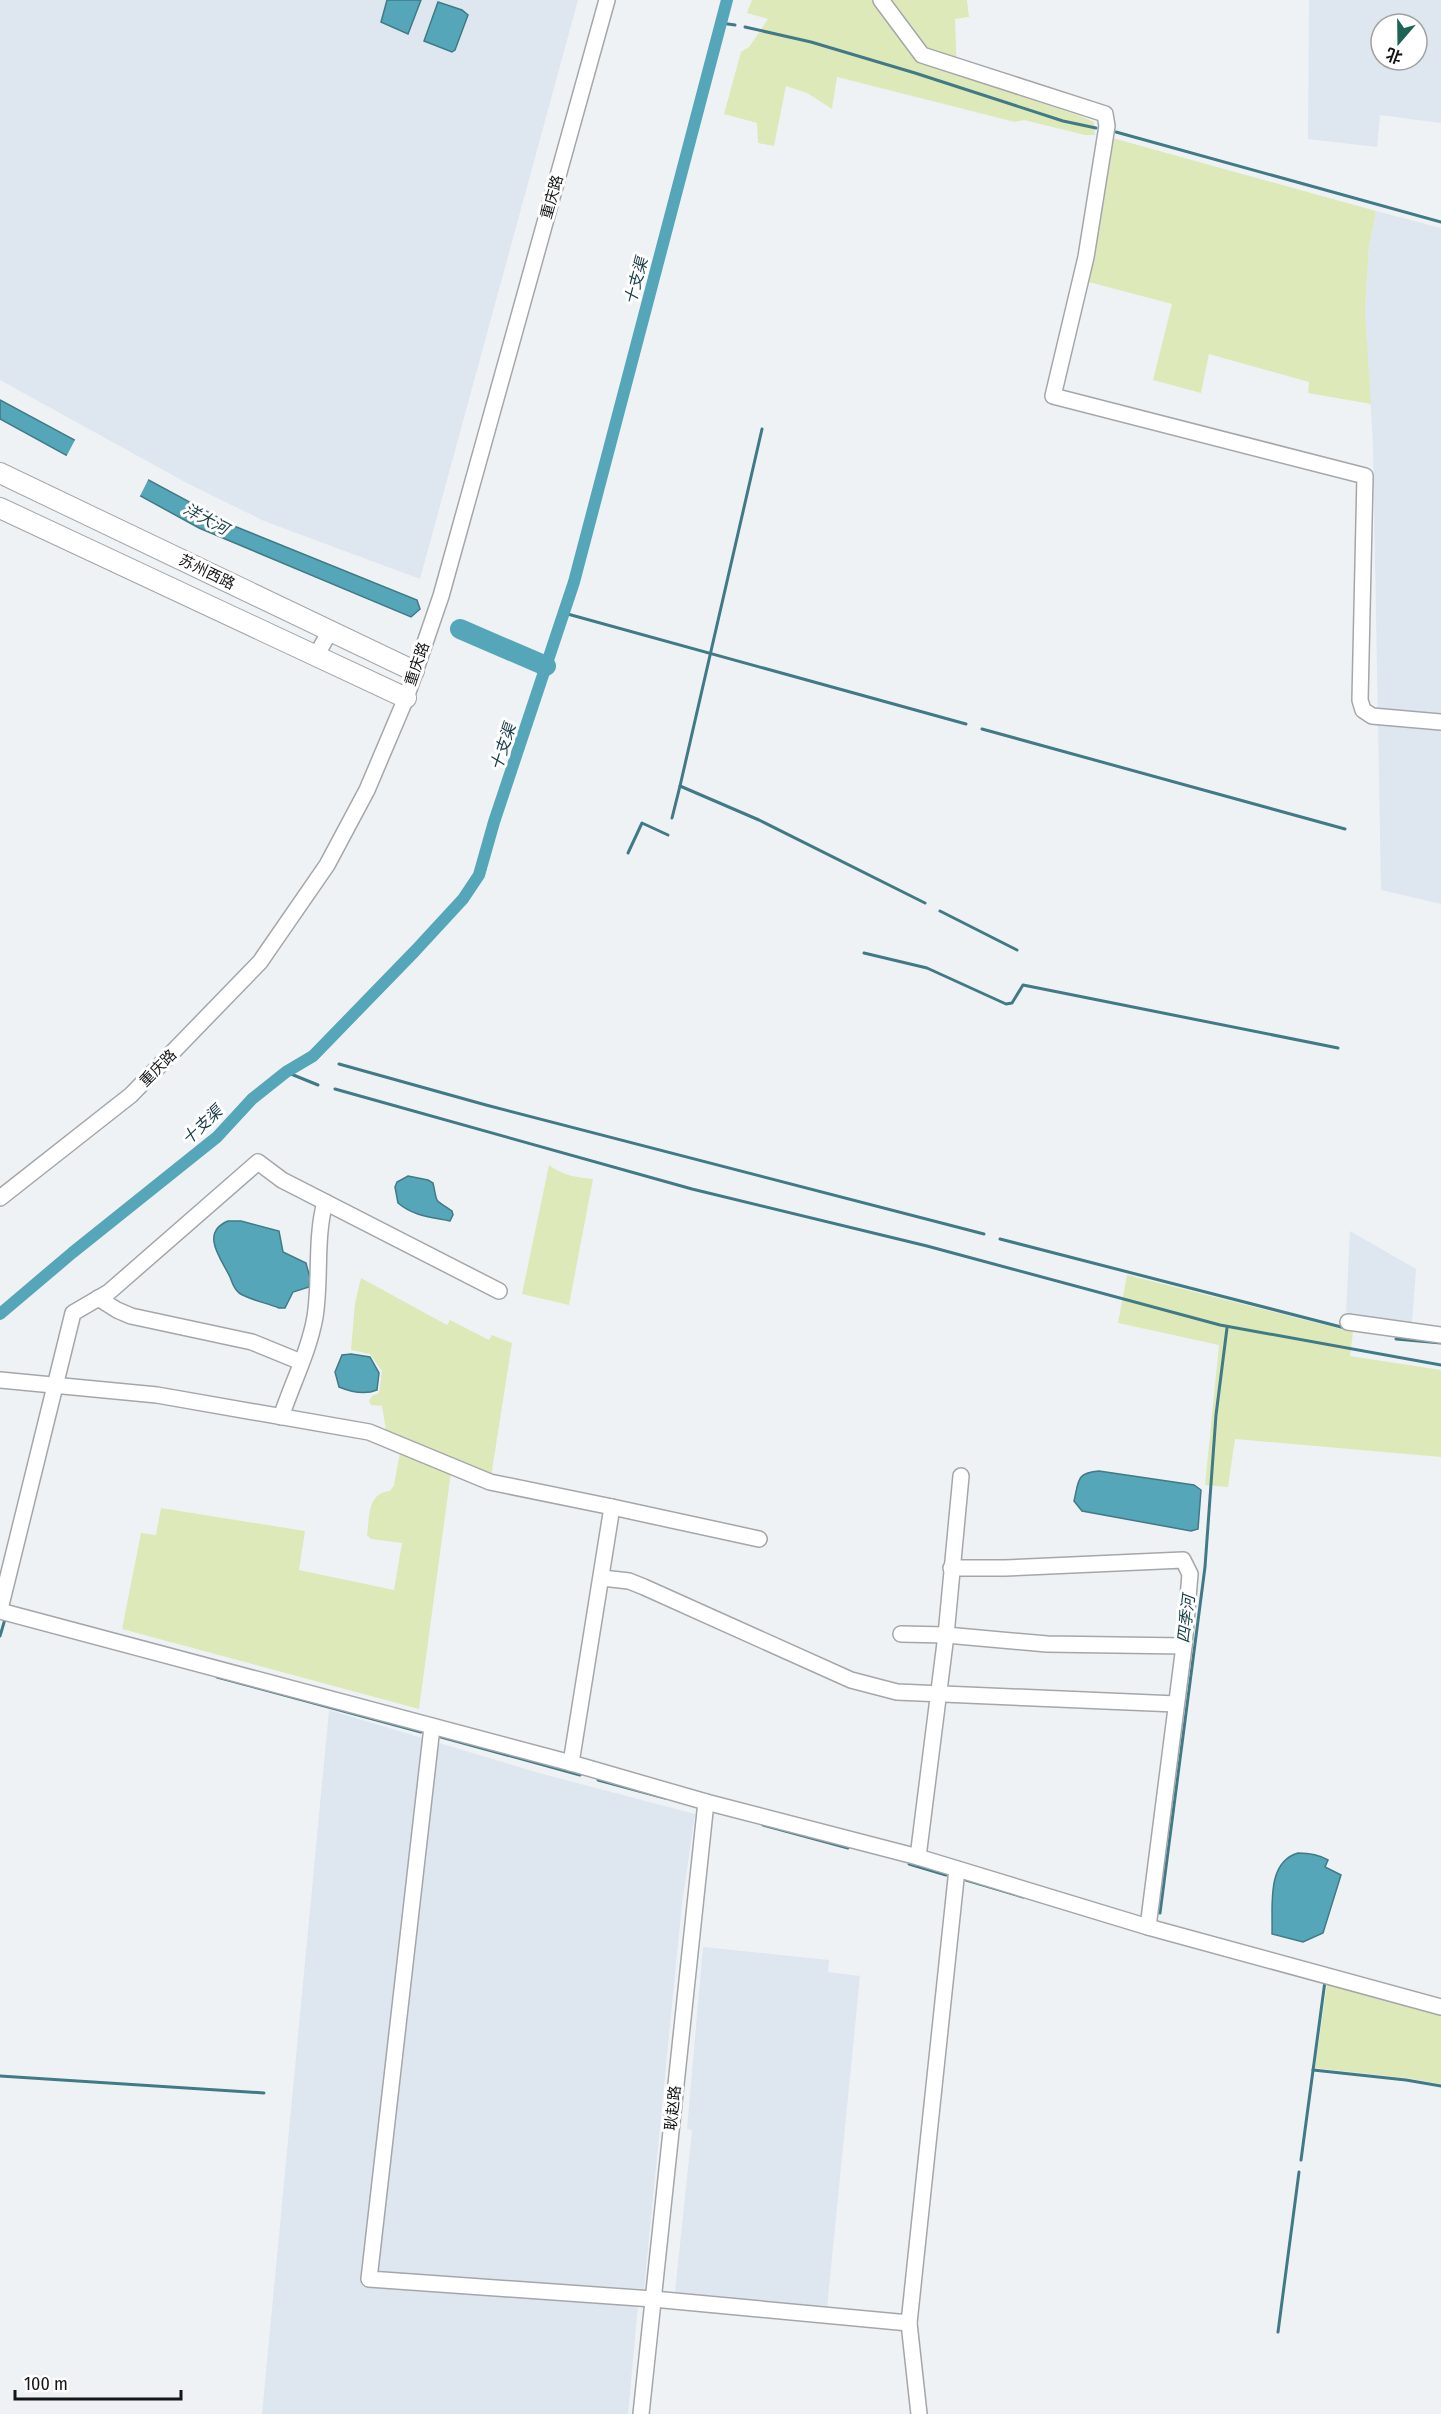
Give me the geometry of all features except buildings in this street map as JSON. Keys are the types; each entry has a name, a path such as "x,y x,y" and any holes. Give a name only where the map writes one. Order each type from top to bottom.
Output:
{"main road":[{"name":"苏州西路","path":"0,473 414,671"},
{"name":"苏州西路","path":"0,508 406,698"}],"street":[{"name":"重庆路","path":"0,1198 130,1095 260,962 327,865 367,790 406,698 441,596 607,0"},
{"path":"881,0 922,55 1105,114 1107,126 1086,257 1053,396 1365,476 1360,700 1363,710 1372,716 1441,722"},
{"path":"316,656 330,631"},
{"path":"498,1292 282,1180 258,1162 117,1286 73,1313 0,1610 571,1763 706,1802 918,1857 1148,1927 1441,2007"},
{"path":"281,1417 315,1317 321,1218 325,1202"},
{"path":"98,1298 131,1316 252,1342 301,1362"},
{"path":"1348,1322 1441,1335"},
{"path":"0,1380 157,1395 369,1432 490,1482 759,1539"},
{"path":"918,1857 946,1635 961,1476"},
{"path":"571,1763 612,1507"},
{"path":"951,1568 1005,1568 1183,1560 1190,1574 1184,1646 1148,1927"},
{"path":"602,1578 629,1581 851,1680 897,1692 1176,1704"},
{"path":"901,1634 946,1635 1047,1644 1184,1646"},
{"path":"432,1726 369,2279 653,2299 909,2323"},
{"name":"耿赵路","path":"641,2414 706,1802"},
{"path":"919,2414 909,2323 957,1869"}],"shaded area":[{"path":"0,0 578,0 420,579 264,521 185,482 0,380"},
{"path":"1309,0 1441,0 1441,123 1380,115 1377,147 1308,139"},
{"path":"1376,211 1441,228 1441,904 1381,890 1373,446 1365,309 1369,247"},
{"path":"1350,1231 1416,1269 1412,1324 1346,1312"},
{"path":"329,1710 539,1773 695,1814 682,1904 644,2289 361,2272 361,2284 638,2306 628,2414 262,2414"},
{"path":"703,1947 829,1960 828,1972 860,1976 827,2308 675,2292 692,2130 687,2129"}],"green space":[{"path":"752,0 872,0 904,43 885,0 967,0 969,17 955,19 957,74 1083,117 1094,122 1095,135 1085,135 1024,120 1015,122 837,77 832,109 807,93 786,86 774,146 758,143 757,123 724,114 741,52 749,47 768,19 747,13"},
{"path":"1109,137 1376,211 1369,247 1365,309 1371,404 1308,393 1309,382 1209,354 1201,393 1153,380 1172,304 1085,281"},
{"path":"549,1165 560,1172 593,1179 569,1305 522,1294"},
{"path":"1127,1275 1353,1332 1350,1356 1441,1370 1441,1457 1235,1439 1228,1487 1205,1485 1219,1345 1118,1323"},
{"path":"361,1278 447,1325 450,1320 489,1340 492,1335 512,1343 491,1477 386,1431 382,1406 371,1405 369,1401 372,1396 379,1393 382,1371 370,1354 351,1350 355,1303"},
{"path":"400,1452 451,1472 419,1709 122,1629 141,1533 156,1535 161,1508 305,1531 299,1570 394,1590 402,1543 371,1539 367,1535 373,1501 377,1496 390,1491 394,1485"},
{"path":"1327,1984 1441,2015 1441,2084 1315,2068"}],"water":[{"path":"387,0 421,0 408,34 381,22"},
{"path":"438,2 462,10 468,15 455,50 452,52 424,41"},
{"path":"0,400 234,526 417,600 420,609 411,617 199,528 0,419"},
{"path":"408,1176 433,1183 437,1200 452,1211 450,1221 416,1213 398,1203 395,1187 397,1182"},
{"path":"228,1221 241,1221 279,1231 283,1252 306,1263 310,1278 309,1287 293,1292 285,1308 248,1298 239,1293 215,1247 215,1232 219,1226"},
{"path":"342,1355 370,1357 379,1373 377,1390 358,1392 339,1387 335,1372"},
{"path":"1099,1471 1194,1485 1201,1490 1198,1529 1191,1531 1082,1511 1074,1501 1078,1483 1082,1476"},
{"path":"1298,1853 1313,1854 1328,1860 1325,1867 1341,1875 1323,1933 1303,1942 1272,1934 1272,1899 1276,1875 1288,1858"}],"pier":[{"path":"76,438 149,478 139,498 65,459"}],"waterway":[{"name":"十支渠","path":"0,1314 217,1137 252,1099 286,1072 313,1056 463,899 479,875 494,822 574,582 727,0"},
{"path":"721,23 735,25"},
{"path":"745,27 811,42 1063,121 1096,128"},
{"path":"1116,132 1441,222"},
{"path":"680,786 762,429"},
{"path":"564,613 966,724"},
{"name":"洋大河","path":"460,629 546,666"},
{"path":"982,729 1345,829"},
{"path":"672,818 680,786 759,820 925,903"},
{"path":"628,853 642,823 668,835"},
{"path":"940,911 1017,950"},
{"path":"864,953 927,968 1006,1004 1012,1003 1023,985 1338,1048"},
{"path":"339,1064 486,1105 984,1234"},
{"path":"286,1072 318,1085"},
{"path":"335,1089 692,1189 927,1246 1220,1325 1441,1365"},
{"path":"1000,1239 1345,1328"},
{"name":"四季河","path":"1160,1913 1205,1567 1216,1415 1227,1328"},
{"path":"1396,1339 1441,1343"},
{"path":"0,1636 5,1619"},
{"path":"217,1677 421,1732"},
{"path":"441,1737 580,1775"},
{"path":"598,1780 665,1798"},
{"path":"763,1825 848,1848"},
{"path":"909,1864 946,1875"},
{"path":"966,1880 1023,1897"},
{"path":"1301,2160 1325,1981"},
{"path":"1313,2070 1441,2086"},
{"path":"0,2076 264,2093"},
{"path":"1278,2332 1299,2172"}]}
